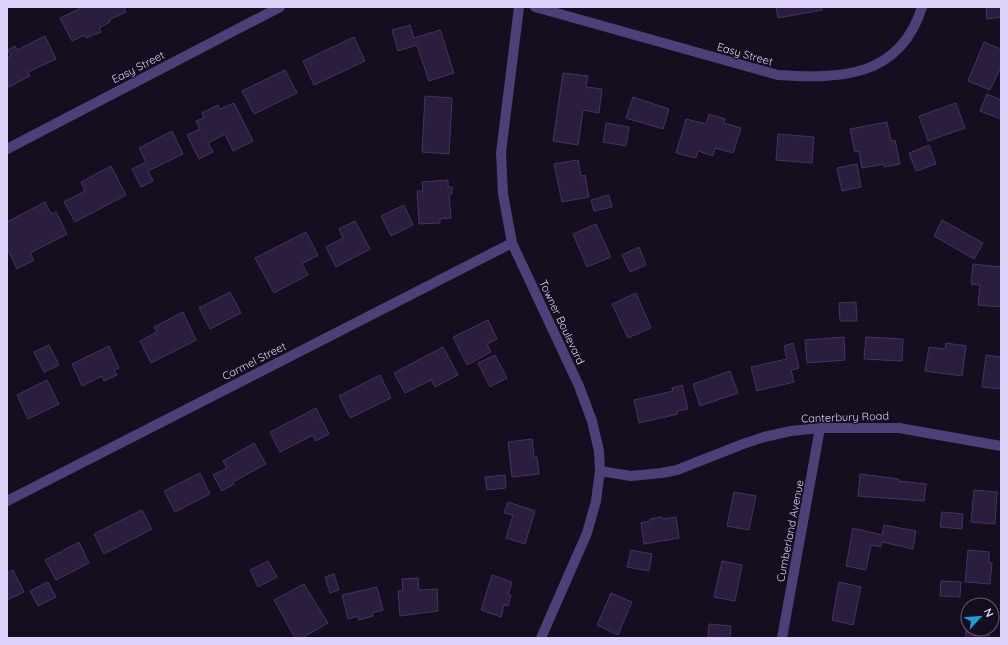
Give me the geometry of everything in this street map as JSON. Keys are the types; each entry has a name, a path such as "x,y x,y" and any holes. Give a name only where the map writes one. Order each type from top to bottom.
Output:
{"street":[{"name":"Easy Street","path":"7,149 280,7"},
{"name":"Towner Boulevard","path":"519,7 501,154 502,194 512,243 579,386 592,421 599,451 600,471 596,501 587,533 541,638"},
{"name":"Easy Street","path":"535,7 778,75 818,78 860,72 884,62 903,43 917,22 922,7"},
{"name":"Carmel Street","path":"7,501 512,243"},
{"name":"Canterbury Road","path":"600,471 631,476 662,473 677,470 764,437 790,431 820,428 899,428 1001,446"},
{"name":"Cumberland Avenue","path":"782,638 820,428"}],"building":[{"path":"78,7 124,7 126,12 109,20 110,22 99,28 101,32 86,38 85,35 72,41 60,18 79,9"},
{"path":"776,7 822,7 822,10 778,18"},
{"path":"986,7 1001,7 1001,17 987,19"},
{"path":"410,25 414,38 440,30 454,73 429,81 417,45 398,51 392,30"},
{"path":"45,36 56,59 28,72 30,76 9,87 7,83 7,58 11,56 8,50 15,46 17,50"},
{"path":"354,37 365,61 314,85 303,61"},
{"path":"984,42 1001,49 1001,67 990,90 968,81"},
{"path":"285,70 297,93 254,114 242,91"},
{"path":"563,73 588,76 586,87 602,89 599,113 583,110 578,145 553,141"},
{"path":"987,94 1001,100 1001,119 980,111"},
{"path":"425,96 452,98 449,154 422,152"},
{"path":"633,97 669,109 663,129 626,118"},
{"path":"234,103 253,141 233,151 225,134 208,143 213,152 199,159 187,135 200,129 196,121 204,118 202,113 218,105 220,109"},
{"path":"956,103 965,128 928,141 919,116"},
{"path":"709,114 725,119 724,123 741,128 733,153 715,148 713,156 698,151 696,158 676,153 686,119 706,124"},
{"path":"887,122 891,141 895,140 900,164 884,167 884,164 862,168 859,151 855,152 850,129"},
{"path":"606,123 629,127 626,146 603,142"},
{"path":"172,131 183,154 148,171 153,181 141,187 132,169 146,162 139,148"},
{"path":"778,134 814,137 812,163 776,160"},
{"path":"929,145 936,164 916,171 909,153"},
{"path":"578,160 581,176 585,175 589,197 562,202 554,164"},
{"path":"857,164 861,187 842,191 837,168"},
{"path":"111,166 126,195 75,222 64,202 85,191 81,182"},
{"path":"448,180 448,187 452,187 452,194 449,194 451,218 440,219 440,223 419,224 417,191 423,191 422,182"},
{"path":"609,195 612,207 594,211 591,200"},
{"path":"45,202 51,214 56,212 67,234 30,253 34,260 17,269 7,248 7,222"},
{"path":"404,205 413,225 391,236 381,216"},
{"path":"942,220 983,243 974,259 934,236"},
{"path":"355,221 370,249 336,267 326,247 343,238 339,229"},
{"path":"596,224 611,257 587,267 573,234"},
{"path":"306,232 318,255 302,264 308,275 274,293 255,258"},
{"path":"639,247 646,265 630,272 622,255"},
{"path":"973,264 1001,267 1001,307 978,305 980,285 971,284"},
{"path":"230,292 241,313 210,329 199,308"},
{"path":"636,293 651,328 628,338 612,304"},
{"path":"856,302 857,321 840,321 839,303"},
{"path":"183,312 196,340 151,363 140,341 157,332 154,327"},
{"path":"488,320 497,339 487,344 491,352 467,365 453,337"},
{"path":"844,337 845,360 807,363 805,340"},
{"path":"866,337 903,339 902,361 864,359"},
{"path":"793,343 799,368 791,370 794,382 757,391 751,367 787,359 784,346"},
{"path":"946,343 966,346 962,376 925,371 929,347 945,349"},
{"path":"49,345 59,365 44,372 34,352"},
{"path":"109,346 119,368 114,370 117,375 104,381 102,376 82,386 72,364"},
{"path":"443,347 458,375 435,387 431,380 405,393 394,373"},
{"path":"495,355 507,378 490,387 478,363"},
{"path":"986,355 1001,357 1001,389 982,387"},
{"path":"730,371 738,393 700,406 693,384"},
{"path":"380,375 391,398 350,418 339,396"},
{"path":"47,380 59,404 28,419 17,395"},
{"path":"682,385 688,409 677,411 678,414 639,423 634,400 673,391 672,388"},
{"path":"316,408 329,434 316,441 313,435 280,452 270,432"},
{"path":"532,439 534,457 537,457 539,474 512,477 508,442"},
{"path":"254,443 266,464 233,482 234,484 222,491 213,475 227,468 223,461"},
{"path":"200,473 210,494 175,512 164,491"},
{"path":"860,474 926,484 924,501 858,496"},
{"path":"505,475 506,488 487,490 485,477"},
{"path":"974,490 997,492 995,524 971,522"},
{"path":"734,492 756,496 749,530 727,526"},
{"path":"508,502 535,511 525,544 506,538 513,515 504,513"},
{"path":"142,510 152,529 104,554 94,534"},
{"path":"942,512 963,514 962,529 940,527"},
{"path":"662,517 662,519 676,517 679,538 644,544 641,523 650,521 650,519"},
{"path":"884,525 916,531 913,549 882,542 881,547 871,545 866,570 846,566 853,528 882,535"},
{"path":"79,542 89,563 56,580 45,560"},
{"path":"631,550 652,554 649,571 627,567"},
{"path":"968,550 989,552 989,562 992,563 990,584 965,582"},
{"path":"268,561 277,577 258,587 250,570"},
{"path":"722,561 742,565 735,601 714,597"},
{"path":"13,570 24,592 7,600 7,573"},
{"path":"334,574 339,590 330,593 325,577"},
{"path":"492,575 512,582 508,594 511,595 508,606 504,605 501,617 481,610"},
{"path":"418,578 419,590 437,589 438,611 400,616 398,591 403,591 402,579"},
{"path":"941,581 961,582 960,597 940,596"},
{"path":"48,582 56,597 38,606 30,591"},
{"path":"839,582 861,587 853,625 832,620"},
{"path":"304,584 328,623 302,638 295,638 274,600"},
{"path":"377,587 383,610 372,613 373,616 359,620 358,616 348,619 342,595"},
{"path":"611,593 632,602 618,635 597,625"},
{"path":"709,624 731,626 730,638 708,638"},
{"path":"966,637 989,637 989,638"}]}
